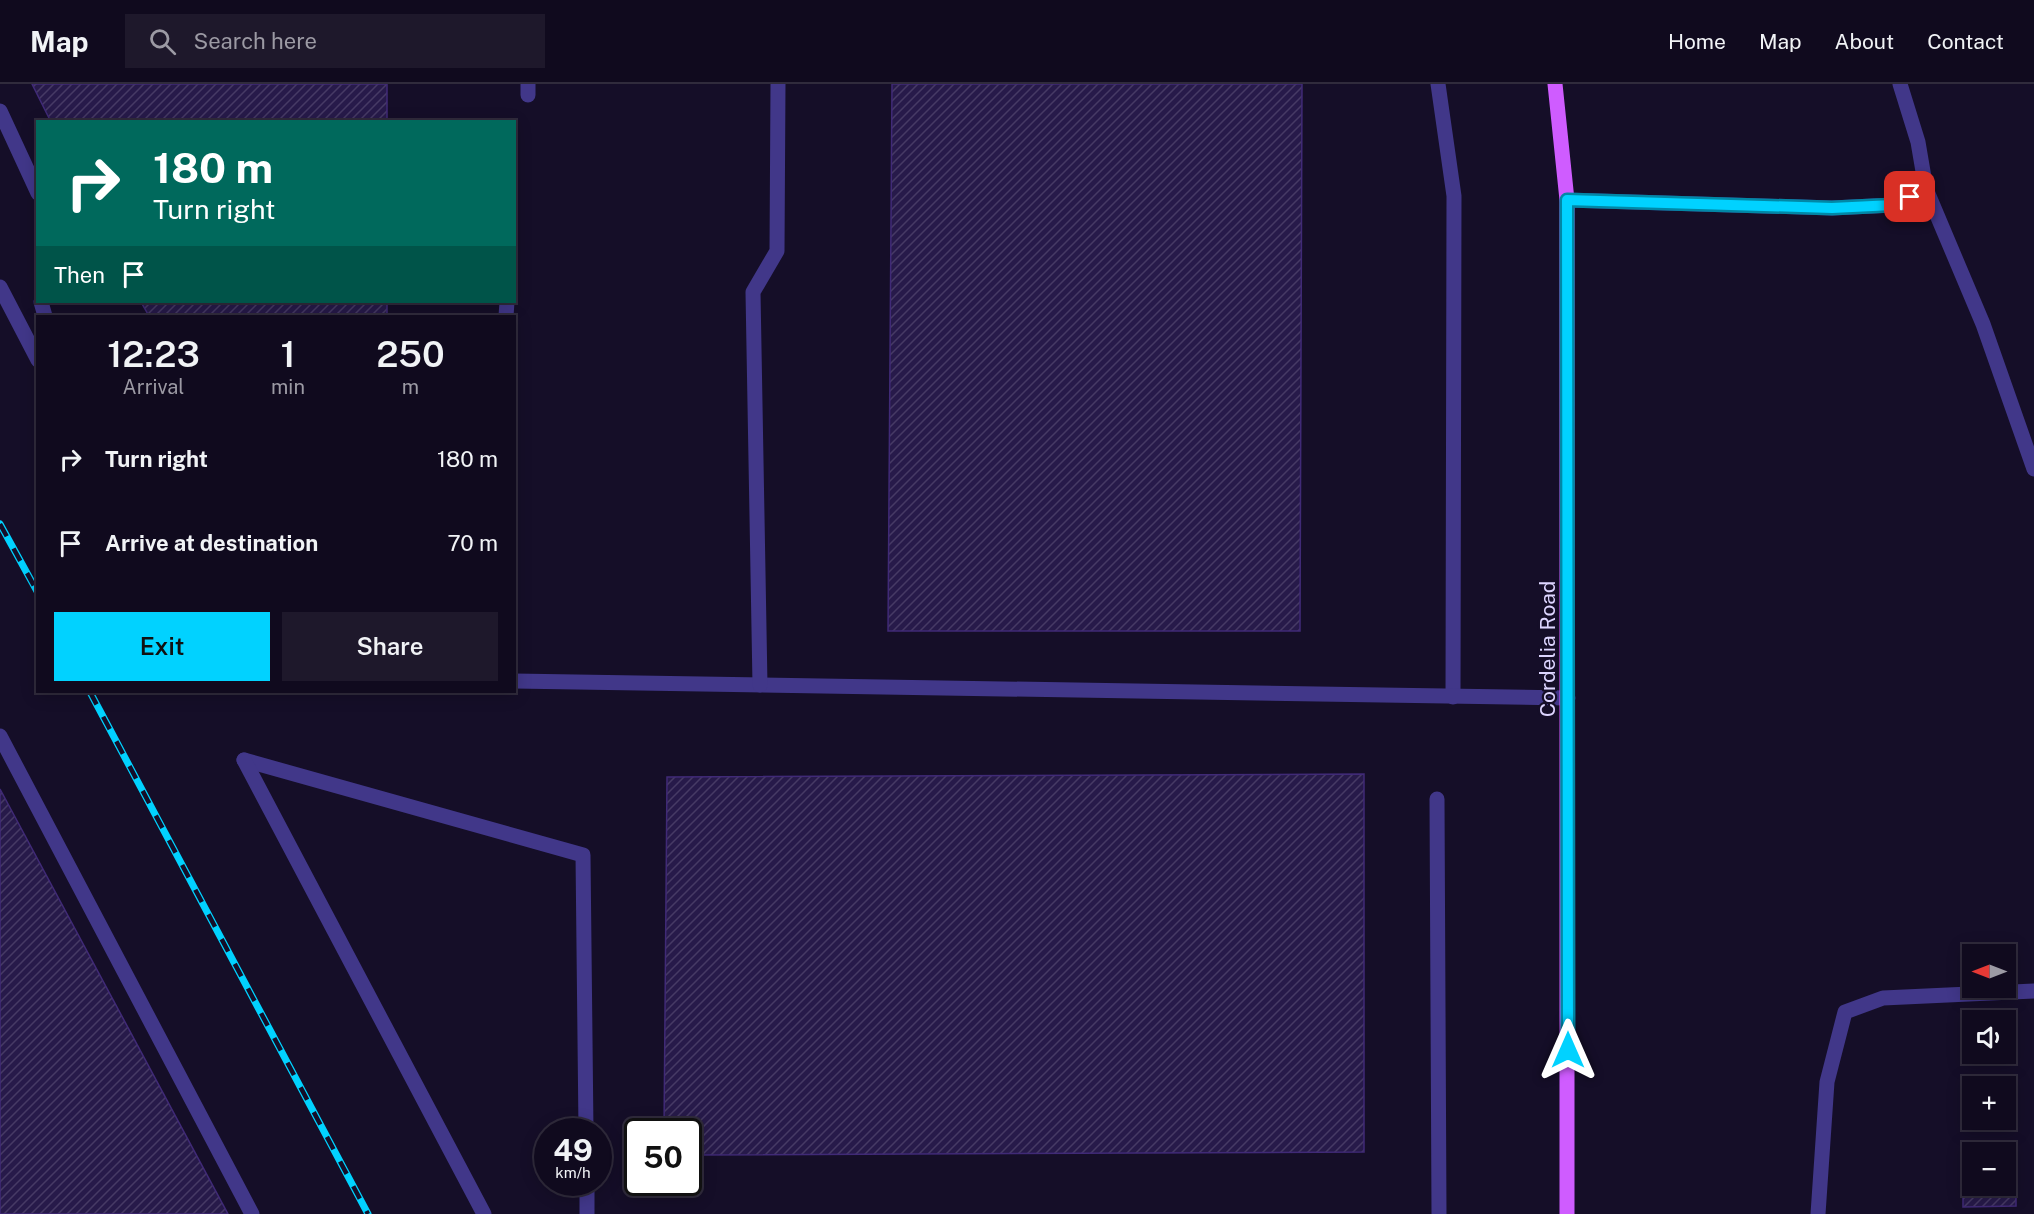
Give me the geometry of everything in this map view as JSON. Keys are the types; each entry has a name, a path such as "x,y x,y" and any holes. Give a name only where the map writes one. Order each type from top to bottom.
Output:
{"main road":[{"name":"Cordelia Road","path":"1555,84 1567,200 1567,1214"}],"lane":[{"path":"760,685 753,292 777,251 778,84"},
{"path":"1438,84 1454,196 1453,697"},
{"path":"1900,84 1918,142 1926,189 1983,324 2034,469"},
{"path":"0,111 36,189"},
{"path":"1567,200 1832,208 1893,205 1926,189"},
{"path":"0,287 36,356"},
{"path":"516,681 1568,698"},
{"path":"0,736 252,1214"},
{"path":"484,1214 244,760 583,855 586,1118"},
{"path":"1437,799 1439,1214"},
{"path":"1818,1214 1827,1082 1845,1012 1883,998 2034,991"},
{"path":"587,1196 587,1214"}],"building":[{"path":"32,84 387,84 387,120 50,120"},
{"path":"892,84 1302,84 1300,631 888,631"},
{"path":"142,303 387,303 387,315 148,315"},
{"path":"1364,774 1364,1152 702,1155 702,1118 664,1118 667,777"},
{"path":"0,789 228,1214 0,1214"},
{"path":"1963,1196 2016,1196 2016,1206 1963,1207"}],"railway":[{"path":"0,524 36,589"},
{"path":"91,693 368,1214"}],"route":[{"path":"1568,1050 1567,200 1832,208 1893,205 1910,197"}]}
